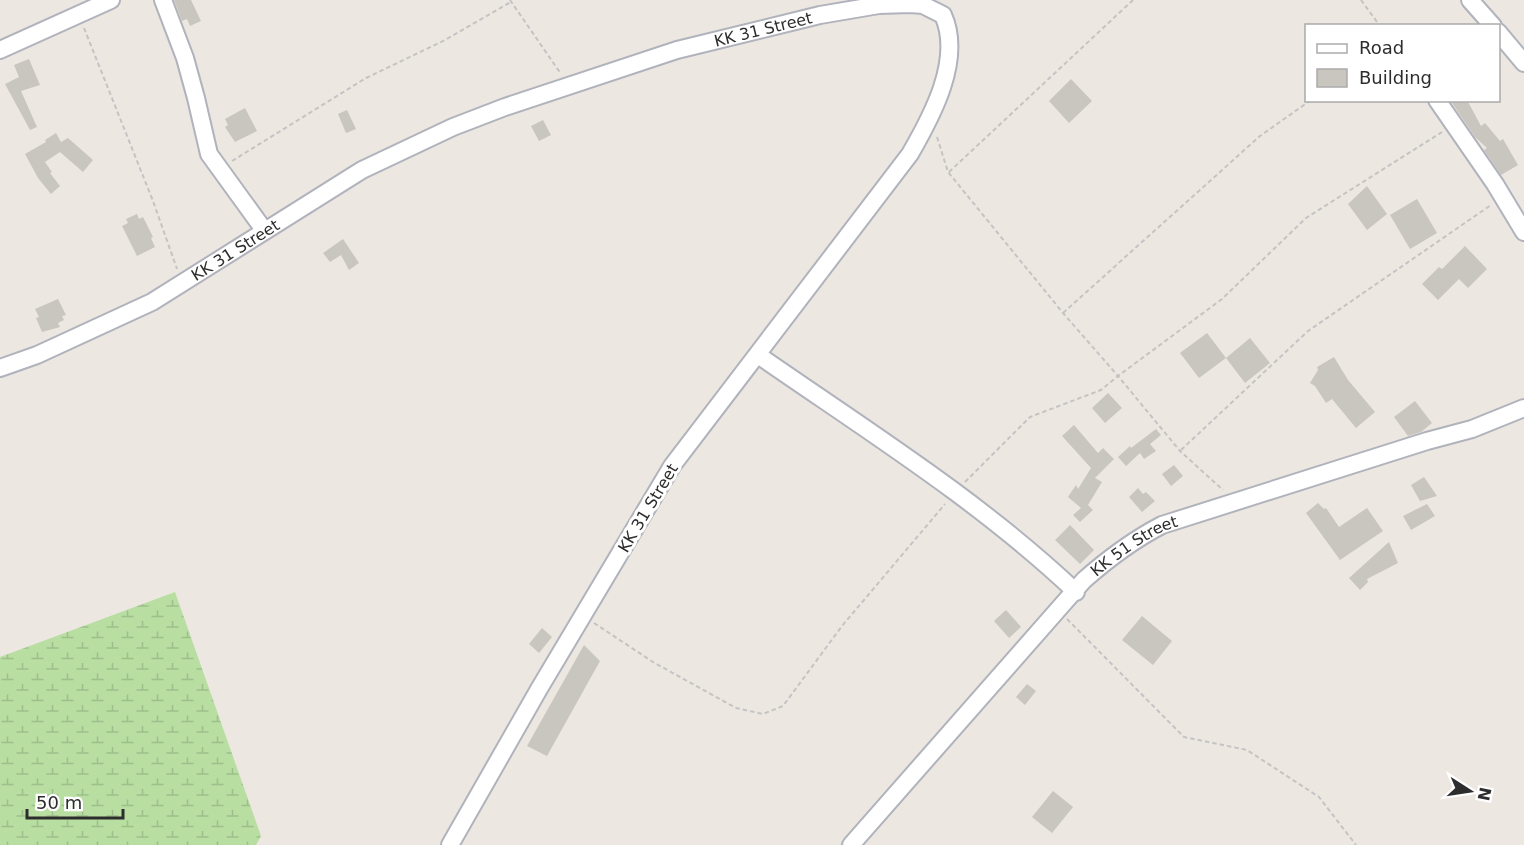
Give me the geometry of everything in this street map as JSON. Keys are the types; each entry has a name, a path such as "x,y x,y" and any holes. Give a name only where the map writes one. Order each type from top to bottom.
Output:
{"street":[{"path":"0,50 111,0"},
{"path":"163,0 188,68 209,154 264,230"},
{"path":"1470,0 1491,24"},
{"name":"KK 31 Street","path":"0,368 37,355 152,302 362,170 443,132 506,107 677,50 820,15 879,5 923,5 943,15 950,37 944,81 931,117 910,154 672,466 450,845"},
{"path":"1500,34 1524,63"},
{"path":"1438,102 1524,232"},
{"path":"758,355 955,492 1036,554 1076,592"},
{"name":"KK 51 Street","path":"851,845 1076,592 1084,580 1139,537 1162,525 1427,441 1472,429 1524,408"}],"path":[{"path":"948,172 1133,0"},
{"path":"1361,0 1379,24"},
{"path":"219,168 366,78 445,40 510,1 570,86"},
{"path":"79,15 153,201 182,283"},
{"path":"1063,313 1260,136 1308,102"},
{"path":"931,117 948,172 1180,451 1236,502"},
{"path":"583,615 653,663 736,708 763,714 783,706 842,627 955,492 1030,417 1101,390 1222,298 1306,218 1454,124"},
{"path":"1180,451 1308,331 1503,197"},
{"path":"1059,610 1184,737 1247,750 1319,797 1356,845"}],"green space":[{"path":"175,592 261,836 256,845 0,845 0,657"}],"building":[{"path":"174,0 191,0 201,21 190,26 187,19 182,21"},
{"path":"29,59 40,85 21,91 37,127 30,130 5,84 19,77 14,65"},
{"path":"1071,79 1092,101 1069,123 1049,101"},
{"path":"1451,102 1468,102 1481,126 1485,123 1500,141 1503,139 1518,165 1501,175 1484,150 1487,148 1475,137"},
{"path":"245,108 257,131 235,142 225,127 228,125 225,119"},
{"path":"347,110 356,129 346,133 338,114"},
{"path":"543,120 551,135 539,141 531,126"},
{"path":"56,133 61,142 68,138 93,160 83,172 60,152 45,162 60,186 51,194 38,178 25,154 46,142 45,140"},
{"path":"1367,186 1387,214 1367,230 1348,204"},
{"path":"1417,199 1437,233 1410,249 1390,215"},
{"path":"137,214 139,219 143,217 153,237 151,238 155,247 137,256 122,226 128,223 126,219"},
{"path":"343,239 359,263 349,270 341,255 330,262 323,253"},
{"path":"1465,246 1487,269 1468,288 1459,279 1438,300 1422,284 1439,267 1442,269"},
{"path":"58,299 66,315 62,316 64,320 58,323 60,327 42,332 35,309"},
{"path":"1207,333 1226,358 1199,378 1180,353"},
{"path":"1250,338 1270,363 1245,383 1226,358"},
{"path":"1334,357 1348,380 1375,412 1356,428 1332,399 1326,403 1315,386 1310,383 1318,370 1317,367"},
{"path":"1108,393 1122,408 1105,423 1092,408"},
{"path":"1415,401 1432,423 1421,432 1408,436 1394,417"},
{"path":"1074,425 1098,453 1103,448 1114,459 1095,478 1102,482 1088,505 1093,510 1080,522 1073,515 1081,508 1068,497 1076,485 1078,489 1091,468 1062,436"},
{"path":"1156,429 1161,435 1150,444 1156,451 1144,459 1140,453 1126,466 1118,457"},
{"path":"1174,465 1183,476 1171,486 1162,474"},
{"path":"1424,477 1437,496 1420,501 1411,485"},
{"path":"1138,488 1155,501 1142,512 1129,497"},
{"path":"1318,503 1324,509 1326,508 1339,527 1367,508 1383,531 1340,560 1306,513"},
{"path":"1427,504 1435,516 1411,530 1403,516"},
{"path":"1070,525 1094,550 1080,564 1055,540"},
{"path":"1389,542 1398,563 1367,579 1368,582 1360,590 1349,578"},
{"path":"1006,610 1021,627 1009,638 994,621"},
{"path":"1142,616 1172,641 1153,665 1122,640"},
{"path":"542,628 552,637 539,653 529,644"},
{"path":"584,645 600,661 547,756 527,746"},
{"path":"1027,684 1036,691 1025,705 1016,697"},
{"path":"1053,791 1073,807 1052,833 1032,817"}]}
